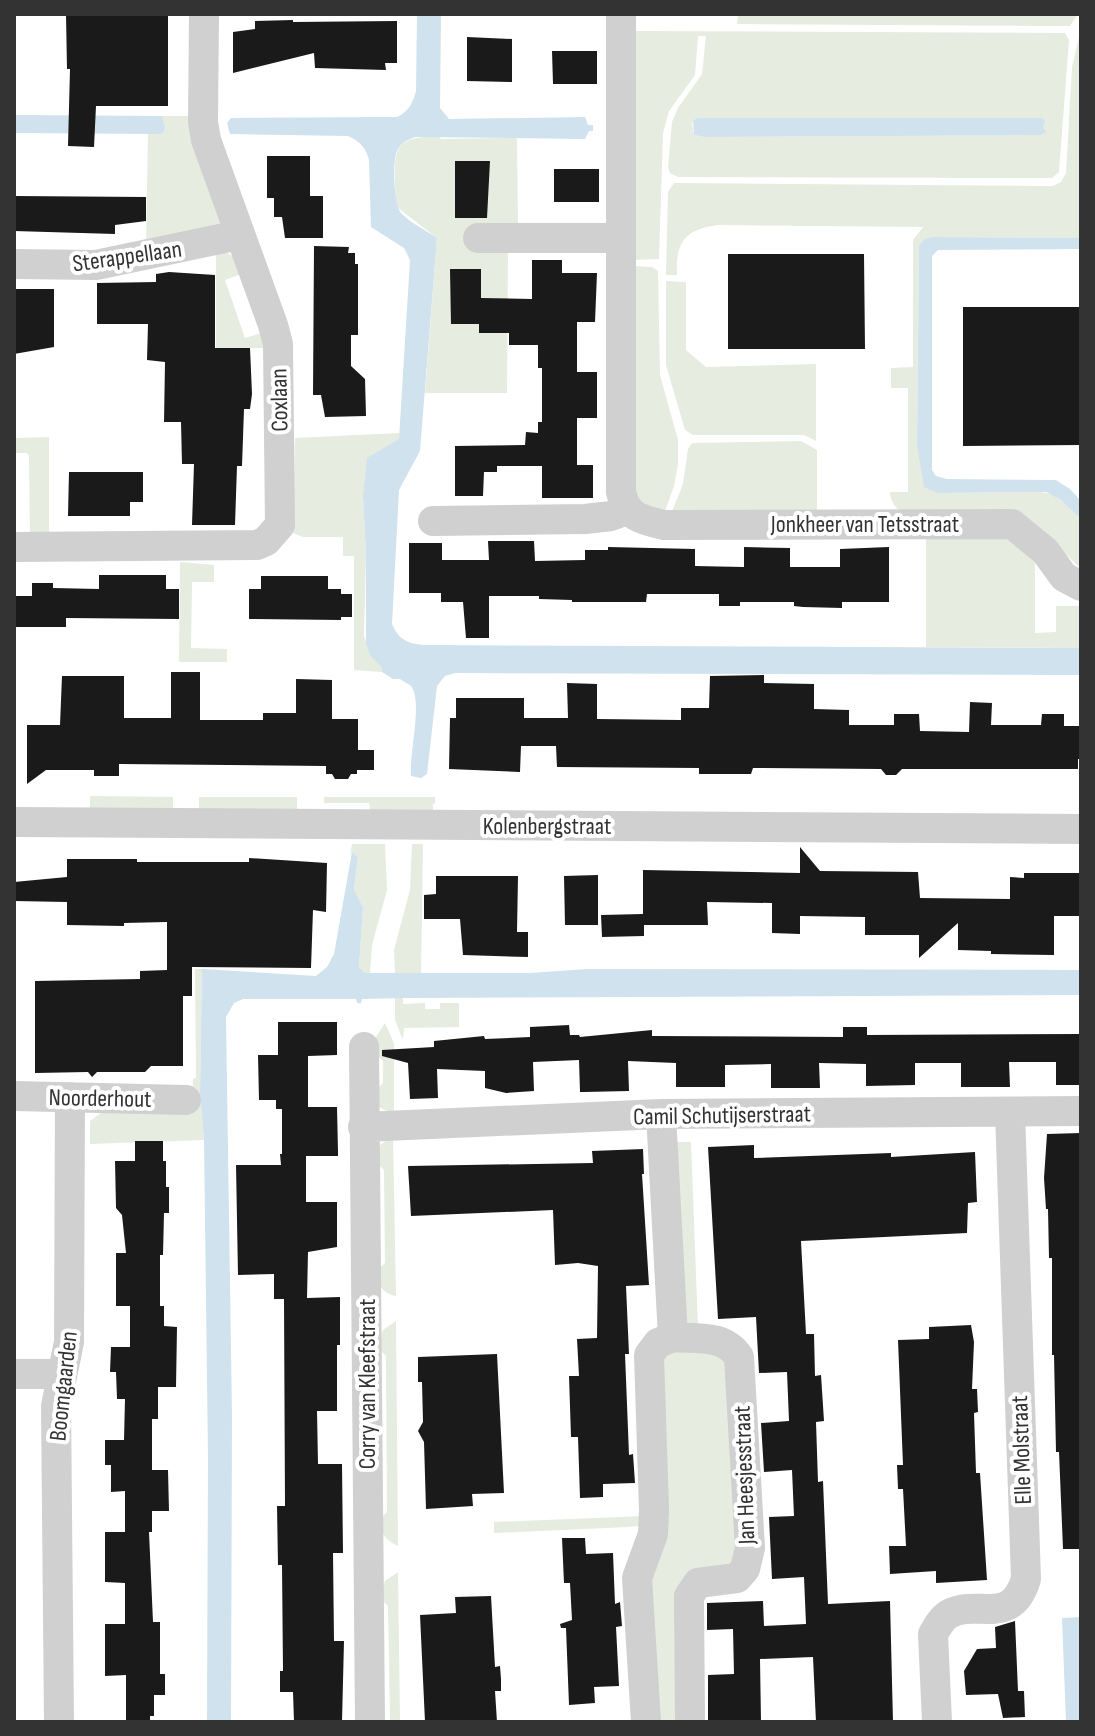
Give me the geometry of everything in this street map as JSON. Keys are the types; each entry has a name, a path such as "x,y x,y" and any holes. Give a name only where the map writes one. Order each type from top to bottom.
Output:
{"street":[{"name":"Coxlaan","path":"14,547 257,545 266,541 280,525 278,344 206,140 203,122 204,14"},
{"path":"433,521 585,519 627,510 621,492 621,14"},
{"name":"Sterappellaan","path":"14,264 96,265 239,235"},
{"path":"478,238 621,238"},
{"name":"Jonkheer van Tetsstraat","path":"627,510 638,519 664,525 1012,524 1045,551 1064,577 1081,586"},
{"name":"Kolenbergstraat","path":"14,822 1081,829"},
{"name":"Corry van Kleefstraat","path":"364,1047 370,1722"},
{"name":"Noorderhout","path":"14,1096 186,1100"},
{"name":"Boomgaarden","path":"59,1722 56,1406 69,1342 70,1097"},
{"name":"Camil Schutijserstraat","path":"363,1127 661,1114 1081,1111"},
{"name":"Elle Molstraat","path":"937,1722 933,1634 938,1625 952,1612 997,1609 1010,1604 1022,1593 1026,1579 1010,1112"},
{"path":"646,1722 637,1578 653,1534 649,1355 658,1343 673,1337 661,1114"},
{"name":"Jan Heesjesstraat","path":"673,1337 718,1339 732,1346 739,1357 750,1548 745,1569 737,1578 698,1583 689,1596 690,1722"},
{"path":"14,1374 62,1374"}],"shaded area":[{"path":"738,14 1078,14 1070,26 737,24"},
{"path":"1081,28 1081,238 933,237 919,246 917,445 937,493 1038,492 1062,501 1081,519 1081,569 1037,526 904,513 892,502 890,492 908,492 908,388 891,388 891,368 913,367 913,240 923,227 707,227 684,240 678,254 677,275 666,275 668,192 674,183 1053,186 1061,182 1066,173 1072,67"},
{"path":"631,31 1065,33 1069,40 1059,172 1052,178 678,177 668,168 672,122 702,74 706,36 698,36 695,75 669,111 663,133 659,259 631,260","holes":["697,118 1041,118 1041,135 704,137 694,135 692,123"]},
{"path":"162,116 193,116 222,224 146,247 148,134 163,133"},
{"path":"438,136 441,139 517,138 518,228 508,248 507,393 425,393 437,238 398,208 395,164 399,148 404,143"},
{"path":"216,251 234,257 244,273 225,280 245,338 265,332 268,348 216,348"},
{"path":"631,266 652,267 658,271 660,375 678,440 674,486 664,514 635,499"},
{"path":"666,281 686,282 686,350 706,367 816,364 816,441 804,435 693,435 685,430 666,365"},
{"path":"399,433 399,439 363,498 366,554 364,636 371,657 383,667 382,672 354,670 354,556 343,556 343,537 303,537 293,533 295,438"},
{"path":"49,437 49,537 30,537 29,456 27,453 14,453 14,438"},
{"path":"801,441 817,450 817,514 671,514 683,484 688,449 692,443"},
{"path":"926,535 1011,535 1035,559 1035,633 1056,632 1056,606 1081,606 1081,648 926,647"},
{"path":"180,562 214,565 214,582 192,582 191,648 227,649 227,662 179,662"},
{"path":"90,796 173,797 173,811 90,810"},
{"path":"199,797 297,797 297,811 199,811"},
{"path":"324,797 435,797 435,803 433,811 370,811 369,803 324,803"},
{"path":"352,844 385,844 387,890 372,945 370,974 359,967 363,907 354,889 358,857 352,852 350,856"},
{"path":"412,844 423,844 421,974 395,974 394,950 410,890"},
{"path":"195,969 202,969 200,1093 204,1140 90,1144 90,1121 104,1111 192,1108 193,1079 196,1078"},
{"path":"395,998 403,998 403,1004 425,1003 425,1009 440,1009 440,1003 459,1003 459,1027 404,1028 403,1040 395,1020"},
{"path":"385,1023 394,1043 394,1115 379,1107 375,1091 383,1083 383,1061 374,1053 374,1040"},
{"path":"393,1136 396,1296 382,1288 376,1271 385,1263 384,1170 376,1162 380,1145"},
{"path":"673,1142 691,1142 698,1328 686,1321"},
{"path":"396,1321 398,1546 384,1536 379,1520 387,1512 386,1356 378,1348 383,1330"},
{"path":"712,1349 727,1356 741,1546 731,1566 687,1575 678,1586 682,1722 655,1722 651,1563 660,1360 673,1350"},
{"path":"645,1516 645,1525 629,1527 494,1533 494,1522"},
{"path":"398,1572 400,1722 390,1722 388,1606 380,1598 385,1581"}],"water":[{"path":"417,14 441,14 440,108 449,119 585,117 588,125 593,125 593,131 589,131 585,139 416,137 405,142 395,156 395,193 401,213 437,238 420,451 399,490 392,624 401,637 423,645 1081,648 1081,675 455,673 445,676 437,686 427,774 421,778 411,776 416,715 414,694 409,684 382,672 382,667 371,657 366,644 363,498 367,458 399,439 410,260 404,248 371,227 369,160 356,140 348,136 230,134 227,123 231,118 401,115 410,107 416,91"},
{"path":"14,115 162,116 165,128 162,134 14,133"},
{"path":"697,118 1041,118 1045,120 1043,128 1046,132 1041,135 704,137 694,135 693,121"},
{"path":"1081,238 1081,249 938,250 932,256 932,470 936,476 947,479 1056,480 1081,501 1081,519 1061,500 1046,492 937,493 924,487 917,445 919,246 925,239"},
{"path":"352,852 358,857 354,889 363,907 359,967 365,973 530,973 587,969 1081,970 1081,995 406,998 362,999 361,1003 357,1003 356,999 243,999 234,1003 226,1017 232,1416 231,1722 207,1722 208,1457 204,1140 200,1093 202,969 316,976 327,967 334,954"},
{"path":"1081,1617 1081,1722 1066,1722 1062,1618"}],"building":[{"path":"66,14 168,14 168,106 96,106 94,147 68,146 70,69 67,69"},
{"path":"255,21 397,21 397,63 385,63 386,70 315,68 314,53 233,73 233,32 255,29"},
{"path":"467,37 512,39 512,82 467,81"},
{"path":"552,51 597,51 597,84 553,84"},
{"path":"267,156 310,156 310,196 323,196 323,238 285,238 282,217 274,217 274,198 267,198"},
{"path":"455,161 490,161 487,218 455,218"},
{"path":"554,169 599,169 599,202 554,202"},
{"path":"14,196 146,197 146,221 115,225 115,234 14,231"},
{"path":"314,246 349,247 348,253 355,253 355,264 358,264 358,335 351,335 351,366 365,379 366,416 325,417 321,395 313,395"},
{"path":"728,254 864,254 865,349 728,349"},
{"path":"532,260 562,260 562,273 597,273 595,322 577,322 577,372 597,372 597,418 577,418 577,465 593,465 593,498 542,498 542,466 497,466 497,472 484,472 483,496 455,496 455,446 525,445 526,432 538,433 538,422 542,422 542,368 538,368 538,345 509,345 509,333 479,333 479,324 451,324 450,269 481,269 481,298 532,299"},
{"path":"156,274 215,275 215,348 250,348 252,394 250,409 244,409 242,466 237,466 235,525 192,525 194,464 182,464 181,422 164,422 165,362 147,360 148,324 97,324 97,283 156,282"},
{"path":"14,289 54,289 54,347 14,354"},
{"path":"963,307 1081,307 1081,445 963,446"},
{"path":"69,472 143,472 143,502 130,502 130,516 68,516"},
{"path":"488,541 534,541 535,561 585,560 585,550 608,550 608,547 695,549 695,566 744,567 744,547 790,548 790,567 840,567 840,549 889,547 889,602 842,602 842,608 794,606 794,602 740,602 740,606 719,606 719,594 647,594 646,602 572,602 539,599 539,596 489,596 489,638 466,638 463,602 441,602 441,593 409,593 409,543 442,543 442,560 489,560"},
{"path":"99,575 166,575 166,589 179,589 179,619 66,618 66,627 14,627 14,596 32,596 32,583 53,583 53,588 99,589"},
{"path":"261,576 328,576 328,589 341,589 341,594 352,594 352,617 341,617 341,620 249,619 249,589 261,589"},
{"path":"171,672 200,672 200,720 263,720 263,713 296,713 296,679 332,680 332,719 358,719 358,750 374,750 374,770 357,770 357,774 351,774 348,779 335,779 332,774 326,774 326,766 119,764 119,776 94,776 94,770 46,770 27,784 27,725 60,725 62,676 124,676 124,718 171,718"},
{"path":"764,675 764,683 814,684 814,709 849,710 849,725 894,725 894,714 919,714 920,731 969,732 970,702 992,703 991,725 1041,725 1042,714 1064,714 1064,726 1081,726 1081,759 1078,759 1078,769 902,769 896,775 886,775 881,769 753,768 751,774 699,774 699,768 557,767 556,746 521,746 520,772 449,769 450,718 456,718 456,698 524,698 524,718 568,718 567,683 597,684 597,719 681,720 681,708 709,708 710,676"},
{"path":"800,847 820,871 918,872 920,898 1010,899 1010,877 1024,878 1024,873 1081,873 1081,916 1054,916 1054,955 958,950 958,923 919,958 919,935 865,935 865,917 800,916 800,934 772,933 772,903 707,902 708,925 644,925 644,936 602,937 601,915 643,914 643,870 800,873"},
{"path":"249,858 327,863 326,912 313,910 311,968 192,967 192,996 183,996 183,1066 151,1066 145,1072 97,1072 92,1077 88,1072 35,1073 35,981 140,979 140,971 167,970 167,922 124,923 124,926 67,925 67,902 14,901 14,882 67,877 67,859 249,862"},
{"path":"598,875 598,925 565,925 564,876"},
{"path":"436,876 518,876 517,932 528,932 528,957 463,955 460,919 424,919 424,895 436,894"},
{"path":"278,1022 337,1022 337,1055 308,1056 308,1107 337,1107 338,1156 306,1156 306,1202 337,1202 337,1247 308,1252 307,1298 340,1297 337,1411 317,1411 318,1464 342,1464 343,1553 333,1553 334,1641 344,1641 342,1722 294,1722 293,1692 280,1692 280,1671 283,1671 282,1565 278,1565 277,1506 285,1506 284,1299 274,1299 274,1274 238,1275 236,1165 281,1165 282,1109 276,1109 276,1100 259,1100 258,1055 278,1055"},
{"path":"569,1025 570,1035 580,1037 652,1030 652,1036 843,1037 843,1027 867,1027 867,1035 1081,1034 1081,1085 1056,1085 1056,1062 1009,1062 1010,1087 961,1087 961,1063 915,1063 915,1085 866,1086 866,1064 819,1063 820,1088 771,1088 771,1064 725,1065 725,1087 676,1087 676,1063 628,1061 629,1091 580,1092 579,1060 533,1062 534,1091 506,1093 485,1088 485,1071 437,1069 438,1098 410,1099 408,1063 382,1056 382,1050 434,1047 434,1041 484,1036 485,1039 530,1037 530,1027"},
{"path":"1081,1133 1081,1549 1063,1549 1052,1355 1052,1258 1049,1258 1044,1178 1047,1134"},
{"path":"135,1141 163,1141 169,1213 164,1213 160,1306 164,1306 164,1326 177,1327 176,1387 158,1387 158,1419 152,1419 152,1470 168,1470 169,1511 152,1511 152,1532 149,1532 153,1622 160,1622 160,1674 165,1674 165,1695 154,1695 154,1716 150,1716 150,1722 126,1722 126,1675 105,1676 105,1624 125,1624 125,1583 105,1582 105,1532 125,1532 125,1491 111,1492 111,1465 105,1465 105,1440 124,1440 125,1399 117,1399 116,1372 110,1372 111,1347 130,1347 130,1306 116,1306 116,1253 126,1253 122,1215 116,1208 115,1161 135,1161"},
{"path":"754,1145 754,1158 891,1153 891,1157 975,1152 977,1202 968,1203 967,1233 801,1241 806,1334 814,1334 815,1376 821,1375 824,1421 816,1422 818,1482 823,1481 828,1604 890,1601 893,1722 816,1722 813,1657 760,1659 761,1722 708,1722 708,1675 734,1674 733,1629 707,1630 707,1603 763,1601 764,1626 806,1624 804,1577 772,1579 769,1517 794,1516 792,1470 764,1472 761,1423 789,1421 787,1372 759,1373 756,1317 718,1319 708,1147"},
{"path":"643,1149 649,1285 626,1286 629,1455 633,1454 635,1483 603,1484 603,1497 580,1498 578,1437 571,1437 569,1376 579,1376 577,1339 597,1338 598,1266 578,1263 555,1265 553,1210 411,1216 408,1166 593,1163 592,1151"},
{"path":"971,1325 974,1342 972,1389 977,1389 978,1412 974,1413 976,1473 980,1473 987,1580 936,1583 936,1571 890,1574 889,1546 906,1546 903,1489 898,1489 897,1465 903,1465 898,1340 929,1339 929,1327"},
{"path":"497,1354 504,1493 472,1494 473,1506 426,1509 424,1442 418,1431 423,1422 418,1357"},
{"path":"562,1538 585,1538 586,1554 613,1553 615,1604 620,1602 622,1626 616,1627 619,1686 594,1687 595,1703 569,1705 566,1628 561,1628 560,1624 572,1620 570,1583 564,1583"},
{"path":"491,1596 495,1667 500,1666 501,1679 501,1691 495,1691 497,1722 425,1722 420,1615 456,1613 455,1597"},
{"path":"1015,1621 1018,1691 1024,1691 1025,1717 1003,1718 998,1694 966,1695 964,1671 977,1649 996,1648 995,1627"}]}
